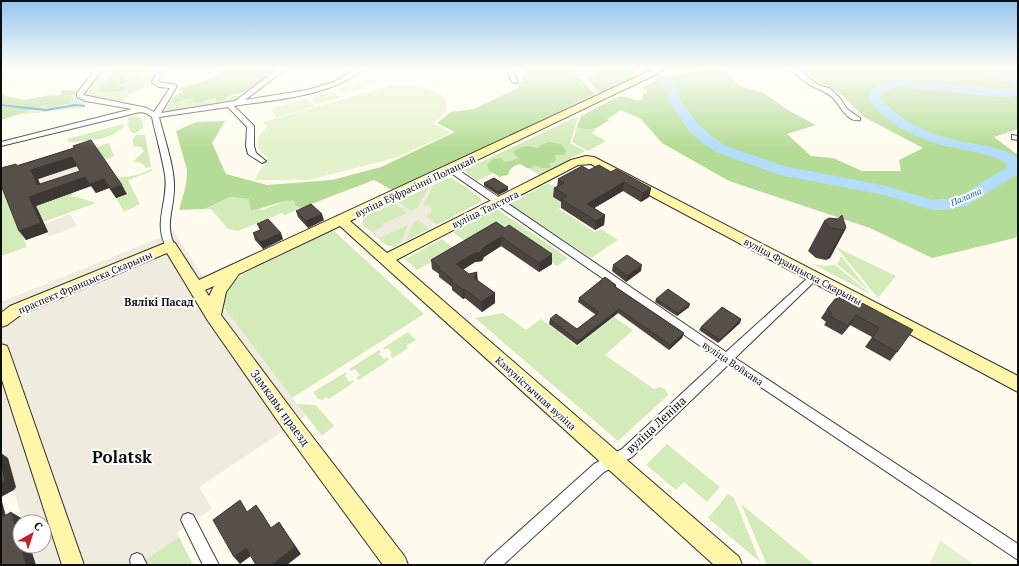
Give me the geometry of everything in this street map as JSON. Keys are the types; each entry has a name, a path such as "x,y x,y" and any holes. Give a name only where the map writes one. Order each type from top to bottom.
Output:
{"street":[{"path":"81,94 80,96 86,99 140,109 152,113 154,116 169,175 170,188 164,227 165,236 170,246"},
{"path":"154,116 162,108 169,94"},
{"path":"233,104 247,94"},
{"path":"154,116 295,94"},
{"name":"вуліца Еўфрасінні Полацкай","path":"196,288 609,94"},
{"path":"833,94 845,110 858,119"},
{"path":"233,104 250,126 250,146 252,154 262,161"},
{"path":"1,144 126,114 140,109"},
{"name":"вуліца Талстога","path":"385,260 496,202 505,200 575,162 586,160"},
{"name":"вуліца Францыска Скарыны","path":"586,160 602,164 1018,386"},
{"name":"вуліца Войкава","path":"451,169 496,202 1018,553"},
{"name":"Камуністычная вуліца","path":"341,220 612,461 732,565"},
{"name":"Замкавы праезд","path":"170,246 213,315 291,424 397,565"},
{"name":"праспект Францыска Скарыны","path":"1,321 16,310 170,246"},
{"path":"213,315 214,301 219,289 239,268"},
{"name":"вуліца Леніна","path":"492,565 599,468 628,453 814,277"},
{"path":"1,351 5,376 73,565"},
{"path":"188,520 211,565"}],"green space":[{"path":"1,94 24,100 50,95 57,96 60,94 74,94 72,95 73,98 71,99 71,103 49,108 44,106 1,120"},
{"path":"84,94 129,94 121,102"},
{"path":"177,94 234,94 224,98 227,99 226,100 216,101 216,98 197,103 192,102 193,97 175,103 170,102 173,97"},
{"path":"322,94 336,94 340,98 316,104 310,98"},
{"path":"360,94 440,94 447,102 447,107 440,118 433,123 451,133 395,158 309,180 254,180 268,158 260,150 257,143 260,135 267,127 263,122"},
{"path":"505,94 594,94 394,191 374,180 301,208 295,205 295,201 284,201 251,210 249,199 230,197 205,209 179,210 186,185 187,170 176,131 196,122 225,121 212,143 226,174 267,185 332,180 381,167 455,132 437,123 451,112 474,109"},
{"path":"643,94 766,94 786,109 816,125 787,134 811,156 833,158 862,171 901,171 899,160 923,148 864,117 841,94 1018,94 1018,129 994,137 1018,155 1018,235 1015,238 932,258 870,228 729,181 662,143 641,119 621,110 598,127 587,129 577,127 581,116 619,96 642,100"},
{"path":"227,96 242,96 234,102 165,112 166,107 170,102 180,102 190,97 209,101"},
{"path":"73,98 87,103 85,107 18,115 44,106 55,107 67,105"},
{"path":"307,98 315,106 277,117 270,109"},
{"path":"136,116 142,119 143,128 134,134 130,131 127,123 129,123 128,117"},
{"path":"576,117 578,118 570,143 585,151 540,175 518,162 477,181 465,171 466,169"},
{"path":"123,124 124,126 112,135 98,139 68,142 67,139"},
{"path":"577,127 584,129 597,129 592,133 606,141 588,151 572,142"},
{"path":"136,135 145,135 151,167 146,168 142,164 133,162 144,151 141,147 133,146 133,138"},
{"path":"549,142 561,144 566,151 564,155 555,155 556,160 553,163 549,163 551,166 549,168 541,168 534,165 531,168 527,168 520,164 512,168 508,175 499,177 489,170 487,165 493,159 500,158 505,162 512,161 518,158 513,152 519,148 538,148"},
{"path":"109,143 114,156 105,160 97,148 45,164"},
{"path":"152,169 152,171 128,180 140,204 124,212 116,198 128,194 117,178 138,175"},
{"path":"449,178 452,178 481,198 481,202 394,247 386,245 362,224 364,218 368,215"},
{"path":"548,183 562,192 552,197 564,205 559,209 595,232 601,229 618,240 591,258 510,204"},
{"path":"3,186 27,247 1,256 1,187"},
{"path":"74,192 71,197 77,197 96,203 43,222 36,206"},
{"path":"230,197 249,199 262,210 289,200 295,201 295,205 301,208 285,215 282,213 238,231 228,229 211,209 205,209"},
{"path":"494,210 498,210 568,258 557,266 509,233 466,242 453,232"},
{"path":"331,231 334,231 411,302 413,302 412,303 424,314 292,398 224,308 223,293 235,280 249,271"},
{"path":"442,239 454,249 417,270 405,259"},
{"path":"836,247 896,276 878,298"},
{"path":"840,257 842,257 869,291 837,264"},
{"path":"813,264 826,266 835,265 872,295"},
{"path":"503,313 526,330 541,319 577,346 614,317 633,330 605,355 654,389 660,387 665,389 668,395 618,441 475,318"},
{"path":"408,332 416,340 406,346 408,348 393,358 390,355 392,353 387,348 385,350 383,348"},
{"path":"379,350 381,352 379,354 384,359 387,357 389,360 359,380 356,378 360,375 355,369 351,371 349,369"},
{"path":"346,372 347,374 345,376 350,382 353,380 354,382 329,399 326,397 322,400 318,399 313,392"},
{"path":"297,404 316,405 334,426 322,436"},
{"path":"667,444 720,487 707,502 684,482 676,490 646,465"},
{"path":"728,494 734,498 760,562 708,518"},
{"path":"741,504 815,565 767,565"},
{"path":"179,537 193,565 137,565"},
{"path":"941,541 975,565 929,565"}],"shaded area":[{"path":"94,160 86,179 44,194 38,179"},
{"path":"435,183 423,205 429,206 432,209 431,213 426,216 437,225 429,229 418,220 414,222 406,241 400,245 408,225 379,238 372,232 384,226 382,224 407,213 394,203 398,201 411,211 417,208 430,186"},
{"path":"70,214 77,226 49,237 44,224"},
{"path":"174,232 224,308 306,416 199,487 212,509 177,532 179,537 137,565 36,565 33,554 52,554 52,514 21,514 14,490 16,487 1,441 1,302"}],"building":[{"path":"91,140 122,185 111,189 104,179 90,184 85,177 29,197 41,223 19,231 1,185 1,168 16,164 17,166 74,148 73,146","holes":["72,157 80,171 37,185 31,170"]},
{"path":"599,165 611,172 616,169 651,188 643,193 624,182 587,204 605,215 596,221 561,199 567,196 554,188 564,183 558,179 582,166 589,170"},
{"path":"494,178 508,187 498,192 484,183"},
{"path":"311,204 322,214 306,221 296,211"},
{"path":"842,215 846,228 843,230 831,228 824,221 829,218 838,219"},
{"path":"268,219 281,233 261,242 253,233 262,229 257,224"},
{"path":"496,222 505,228 509,225 552,254 539,263 501,237 484,247 481,252 475,253 456,264 469,274 477,272 474,278 495,293 481,302 451,281 453,280 438,268 440,267 431,260"},
{"path":"627,255 642,265 627,276 613,265"},
{"path":"605,277 616,285 614,286 684,333 670,345 619,309 578,341 550,319 556,314 577,329 599,312 579,298"},
{"path":"668,289 690,304 678,313 656,299"},
{"path":"839,294 847,295 913,330 897,352 872,338 879,328 856,315 848,326 830,316 832,313 827,309 835,299 837,299"},
{"path":"722,307 741,319 720,340 701,327"},
{"path":"1,464 5,479 1,483"},
{"path":"240,500 247,512 256,505 271,528 279,522 295,547 272,565 256,565 246,548 234,557 213,520"},
{"path":"11,512 12,554 23,554 26,565 1,565 1,518"}],"waterway":[{"name":"Палата","path":"674,94 674,100 694,128 706,139 721,149 780,170 887,191 932,205 947,205 962,202 1014,170 1014,162 1000,154 981,148 947,142 912,129 891,116 874,98 875,94"},
{"path":"1,105 46,110 75,105 84,106"}],"district":[{"name":"Вялікі Пасад","path":"159,302"},
{"name":"Polatsk","path":"122,457"}]}
